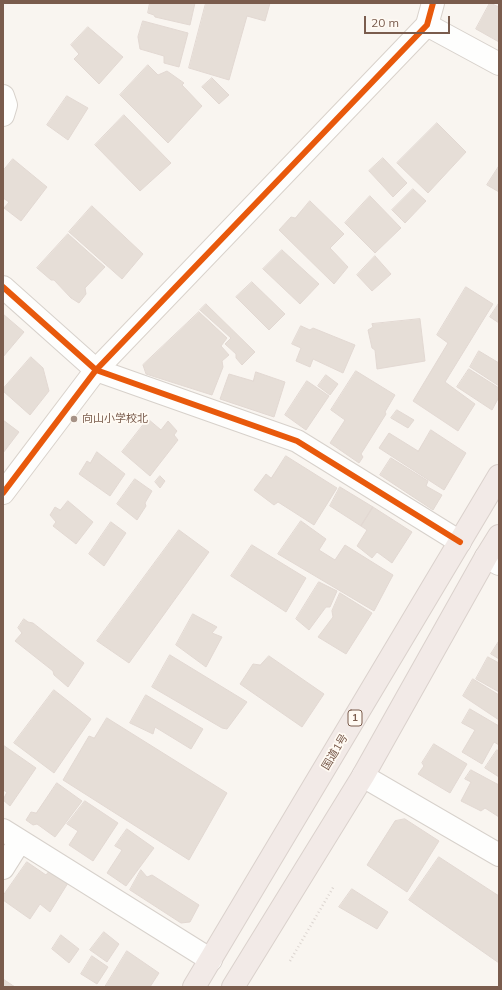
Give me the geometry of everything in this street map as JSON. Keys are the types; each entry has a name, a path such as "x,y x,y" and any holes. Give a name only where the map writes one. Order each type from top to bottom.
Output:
{"highway":[{"name":"国道1号","path":"194,987 499,476"},
{"path":"233,987 364,776 493,560 499,536"}],"street":[{"path":"3,493 96,370 427,25 433,3"},
{"path":"427,25 499,64"},
{"path":"3,96 6,105 3,115"},
{"path":"3,287 96,370 297,441 460,542"},
{"path":"364,776 499,855"},
{"path":"3,868 12,836 211,960"}],"path":[{"path":"290,961 334,886"}],"building":[{"path":"150,3 195,3 190,25 155,17 154,15 148,13"},
{"path":"206,3 270,3 265,21 247,16 229,80 189,68"},
{"path":"490,3 499,7 499,42 476,29"},
{"path":"143,21 188,33 179,67 164,63 164,56 140,49 138,37"},
{"path":"88,27 123,57 99,84 74,59 79,54 71,45"},
{"path":"148,65 158,75 167,71 184,83 182,85 202,106 168,143 120,95"},
{"path":"212,78 229,95 219,104 202,87"},
{"path":"67,96 88,108 68,140 47,125"},
{"path":"124,115 171,163 140,191 95,145"},
{"path":"437,123 466,152 428,193 397,163"},
{"path":"383,158 407,183 393,197 369,171"},
{"path":"13,159 47,187 21,221 4,208 9,202 3,198 3,171"},
{"path":"499,166 499,192 487,185"},
{"path":"413,189 426,201 405,223 392,210"},
{"path":"370,196 401,228 375,253 345,223"},
{"path":"310,201 344,234 330,248 348,267 334,284 279,230 291,217 295,218"},
{"path":"92,206 143,254 122,279 69,232"},
{"path":"68,234 105,267 85,288 86,294 79,303 71,298 54,280 51,280 37,268"},
{"path":"282,250 319,284 300,304 263,269"},
{"path":"375,256 391,274 372,291 357,275"},
{"path":"252,282 285,314 269,330 236,297"},
{"path":"466,287 493,304 445,382 475,404 458,431 413,401 448,343 437,335"},
{"path":"499,303 499,323 490,317"},
{"path":"206,304 255,352 242,365 236,358 236,354 225,344 231,338 200,310"},
{"path":"199,312 227,338 221,346 229,355 222,361 223,367 212,395 146,374 143,365"},
{"path":"3,314 24,332 3,357"},
{"path":"420,319 425,361 377,369 375,350 372,348 368,330 373,327 372,324"},
{"path":"301,326 310,330 313,328 355,345 343,373 313,359 310,367 296,361 301,348 292,344"},
{"path":"479,351 499,363 499,386 470,367"},
{"path":"31,357 43,368 49,391 30,415 3,391 3,389"},
{"path":"469,369 499,388 499,397 492,410 457,387"},
{"path":"356,371 395,395 385,412 386,414 361,454 363,457 359,463 330,443 345,420 331,410"},
{"path":"256,372 285,382 274,417 220,399 229,374 253,381"},
{"path":"326,375 338,384 330,395 318,386"},
{"path":"307,381 329,396 306,430 285,415"},
{"path":"397,410 414,420 408,428 391,418"},
{"path":"148,419 161,430 168,421 177,431 174,435 178,440 150,476 122,452"},
{"path":"3,420 19,432 3,453"},
{"path":"431,430 466,453 444,490 379,448 389,433 418,451"},
{"path":"97,452 125,474 110,496 79,474 87,461 90,463"},
{"path":"286,456 337,488 314,525 278,502 274,505 254,490 266,474 271,478"},
{"path":"391,458 428,481 426,486 442,495 433,510 380,475"},
{"path":"160,476 165,481 160,488 155,482"},
{"path":"135,479 152,491 145,503 146,506 137,520 117,504"},
{"path":"340,487 373,507 361,526 330,506"},
{"path":"68,501 93,522 76,544 53,526 56,522 50,515 55,507 60,510"},
{"path":"373,507 412,532 392,563 377,552 372,558 357,546 367,530 361,526"},
{"path":"301,521 326,539 319,550 335,560 345,545 393,575 374,611 278,554"},
{"path":"111,522 126,533 104,566 89,554"},
{"path":"179,530 209,552 129,663 97,641"},
{"path":"252,545 306,578 286,612 231,576"},
{"path":"319,582 337,591 330,607 326,607 309,630 296,619"},
{"path":"340,593 372,613 346,654 318,637 333,617 332,611"},
{"path":"193,614 217,627 212,633 222,637 206,667 176,645"},
{"path":"24,619 33,623 84,663 68,687 54,675 53,671 15,641 22,633 18,628"},
{"path":"499,641 499,659 491,654"},
{"path":"170,655 247,702 227,729 222,728 152,687"},
{"path":"269,656 324,694 302,727 240,684 253,664 260,665"},
{"path":"488,657 499,663 499,692 476,679"},
{"path":"473,679 499,695 499,720 463,696"},
{"path":"54,690 91,719 54,773 14,743"},
{"path":"146,695 203,729 191,749 155,727 153,734 130,723"},
{"path":"470,709 499,726 499,745 494,742 482,764 462,752 475,730 462,723"},
{"path":"107,718 227,793 189,860 63,780 89,736 94,738"},
{"path":"434,744 467,764 450,793 418,774 424,766 422,763"},
{"path":"3,745 36,768 10,806 3,800 7,792 3,790"},
{"path":"497,750 499,751 499,777 485,768"},
{"path":"471,770 499,785 499,817 485,808 481,811 461,801 471,782 465,779"},
{"path":"57,783 82,801 55,837 37,824 33,825 26,820 31,812 36,813"},
{"path":"85,801 118,823 93,861 69,845 78,831 67,824"},
{"path":"405,819 439,841 407,892 367,865 395,821"},
{"path":"127,829 154,848 126,886 107,873 122,850 115,846"},
{"path":"439,857 499,896 499,963 409,900"},
{"path":"27,862 46,875 50,870 68,883 50,912 40,904 30,919 3,900 3,896"},
{"path":"141,870 147,877 152,875 199,905 190,922 181,923 130,890"},
{"path":"352,889 388,912 377,929 339,907"},
{"path":"104,932 119,944 107,962 90,950"},
{"path":"61,935 79,949 69,963 52,949"},
{"path":"127,951 159,973 150,987 105,987"},
{"path":"92,956 108,967 97,984 81,974"},
{"path":"3,979 15,987 3,987"}],"cycle path":[{"path":"3,493 96,370 427,25 433,3"},
{"path":"3,287 96,370 297,441 460,542"}],"place":[{"name":"向山小学校北","path":"74,419"}]}
